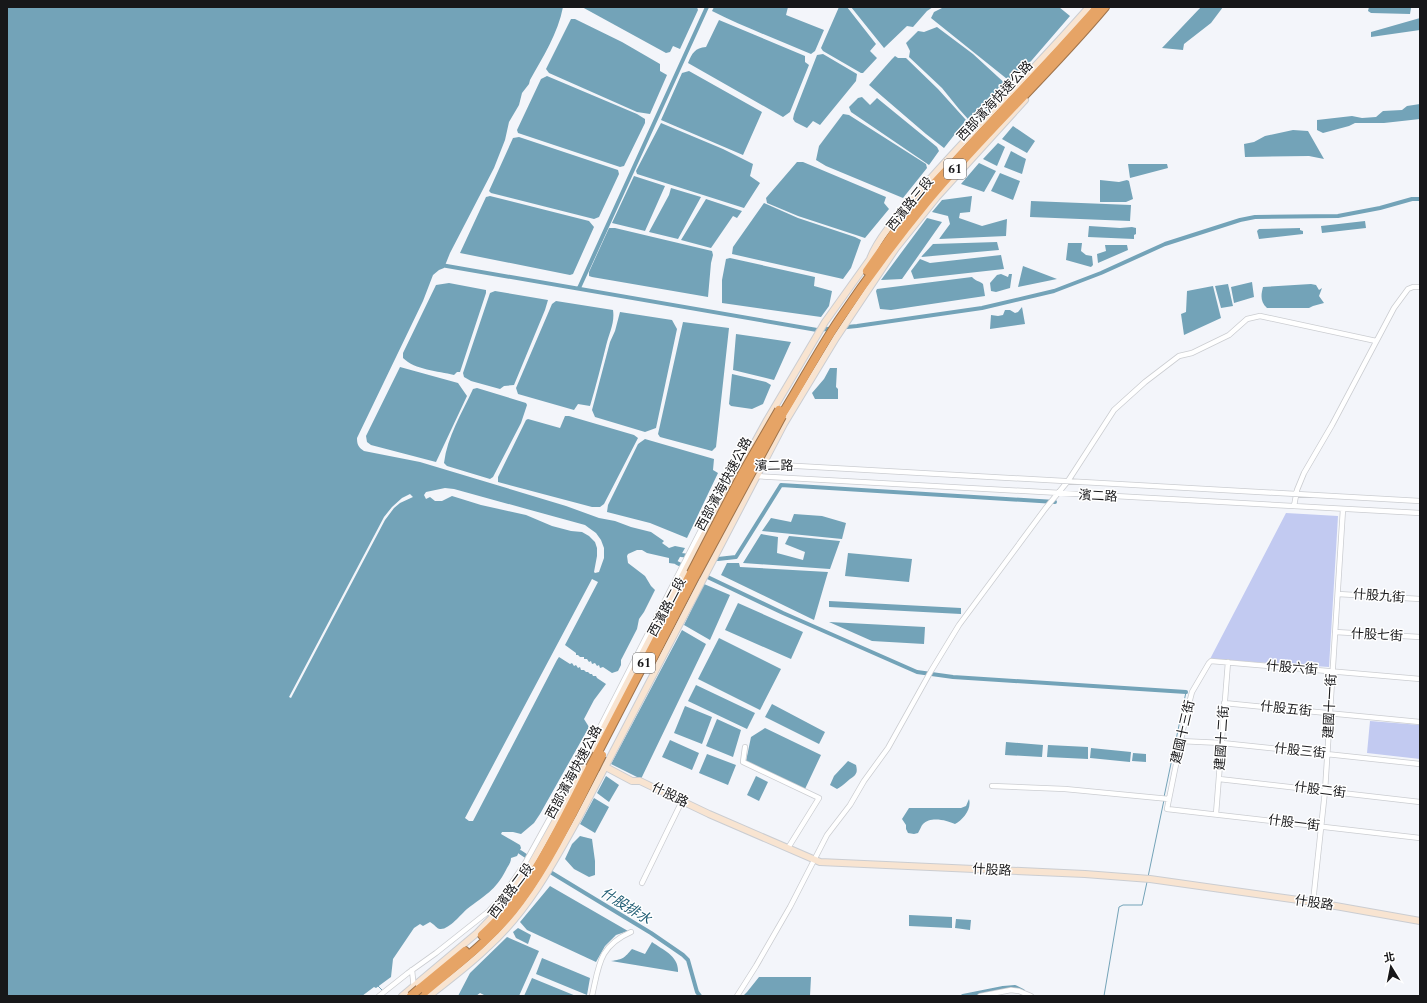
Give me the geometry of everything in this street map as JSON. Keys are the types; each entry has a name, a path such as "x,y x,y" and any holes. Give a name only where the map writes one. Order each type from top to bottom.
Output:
{"highway":[{"name":"西部濱海快速公路","path":"411,996 420,993 486,932 514,900 543,857 589,763 600,755 742,474 835,322 907,214 1098,7"},
{"name":"西部濱海快速公路","path":"835,322 849,311 890,253 895,242 926,203 959,165 1105,7"},
{"path":"870,260 898,222 907,214"}],"street":[{"name":"西濱路三段","path":"835,322 870,260 874,250 891,226 946,160 1089,7"},
{"name":"西濱路三段","path":"835,322 937,196 1082,39 1109,7"},
{"path":"1294,506 1296,494 1304,473 1332,426 1394,308 1402,295 1408,289 1420,287"},
{"path":"737,996 756,966 828,835 888,748 931,671 963,619 1050,502 1068,481 1114,410 1179,356 1192,353 1229,335 1246,319 1260,316 1376,341"},
{"path":"826,338 835,322"},
{"name":"西濱路二段","path":"589,763 691,574 717,550 764,464 826,338"},
{"name":"西濱路二段","path":"402,996 420,993 489,947 522,910 534,871 605,766 691,574 697,543 767,420 826,338"},
{"name":"濱二路","path":"739,468 764,464 1420,501"},
{"name":"濱二路","path":"739,468 757,477 1420,513"},
{"name":"建國十一街","path":"1313,902 1328,753 1329,714 1343,509"},
{"name":"什股九街","path":"1338,594 1420,599"},
{"name":"什股七街","path":"1335,632 1420,637"},
{"name":"什股六街","path":"1212,661 1420,679"},
{"name":"建國十三街","path":"1167,809 1180,741 1192,692 1209,663 1212,661"},
{"name":"建國十二街","path":"1216,814 1228,662"},
{"name":"什股五街","path":"1224,703 1420,722"},
{"name":"什股三街","path":"1180,741 1222,742 1420,764"},
{"path":"745,747 743,762 819,798 788,848"},
{"path":"543,857 589,763"},
{"name":"什股路","path":"589,763 605,766 632,781 640,781 820,862 1077,873 1150,879 1232,892 1313,902 1420,921"},
{"name":"什股二街","path":"1219,779 1420,802"},
{"path":"992,786 1065,789 1169,799"},
{"path":"642,883 682,801"},
{"name":"什股一街","path":"1167,809 1420,838"},
{"path":"379,996 490,911 504,894 534,871"},
{"path":"592,996 603,953 618,938 631,932"},
{"path":"412,970 420,993"},
{"path":"980,996 1011,990 1019,991 1031,996"}],"shaded area":[{"path":"7,7 563,7 558,26 550,45 529,84 522,93 519,105 509,122 505,140 494,168 450,253 444,268 433,275 423,301 357,438 357,442 359,447 364,451 420,462 566,506 599,518 615,521 651,532 664,541 662,543 669,548 675,546 685,548 676,564 669,563 669,558 647,553 642,550 637,550 628,554 628,563 645,576 655,590 639,619 637,629 621,660 621,665 618,671 612,673 603,667 600,668 599,665 597,666 595,663 592,664 591,661 589,662 587,659 584,659 584,657 576,655 576,653 565,645 598,582 592,579 465,818 469,821 473,821 559,657 570,664 572,663 574,666 576,665 578,668 580,667 581,670 596,676 606,684 594,700 584,719 589,727 534,823 521,834 502,832 501,834 520,845 521,848 517,856 511,858 502,877 494,888 467,909 455,921 443,929 439,929 430,922 423,926 420,924 414,928 393,959 391,977 362,996 7,996"},
{"path":"582,7 697,7 698,10 680,49 673,46 670,52 666,53"},
{"path":"714,7 788,7 786,15 824,30 815,51 811,54 724,17 712,11"},
{"path":"839,7 847,7 876,44 870,51 877,58 863,73 823,51 821,48"},
{"path":"851,7 933,7 927,11 913,27 907,26 884,48"},
{"path":"944,7 1059,7 1070,16 1012,83 931,18 934,12"},
{"path":"1201,7 1223,7 1211,23 1184,44 1183,50 1162,48"},
{"path":"1369,7 1411,8 1410,14 1371,13 1368,11"},
{"path":"1420,18 1420,30 1371,37 1371,32"},
{"path":"571,19 575,19 622,42 660,64 660,71 667,75 650,114 637,112 549,73 546,69"},
{"path":"719,20 805,56 805,62 809,65 790,112 783,117 688,63 694,52 706,47"},
{"path":"937,27 973,54 1009,87 979,119 974,116 968,119 942,88 909,57 910,51 906,43 918,31 924,32"},
{"path":"823,54 857,74 856,81 820,125 813,121 807,128 795,122 793,119 794,114 817,55"},
{"path":"895,56 898,58 906,58 938,89 966,120 944,148 869,85"},
{"path":"689,71 762,112 743,155 661,120 682,73"},
{"path":"547,76 637,114 645,119 645,123 624,166 620,167 518,133 517,130 541,79"},
{"path":"862,97 870,105 877,98 937,147 939,151 929,165 851,112 849,107 858,98"},
{"path":"1420,104 1420,119 1384,123 1355,123 1323,133 1317,130 1317,120 1352,116 1362,118 1376,117 1383,111 1402,110 1407,106"},
{"path":"843,114 849,115 926,164 927,168 903,198 826,166 816,160 819,146"},
{"path":"661,123 723,149 753,164 750,176 760,183 744,208 637,174 636,171"},
{"path":"1013,126 1035,141 1027,153 1002,139"},
{"path":"1293,130 1308,131 1324,159 1309,156 1245,157 1244,144 1254,142 1265,136"},
{"path":"519,137 618,170 619,174 599,217 594,219 491,193 489,191 513,138"},
{"path":"998,143 1005,147 997,166 983,159"},
{"path":"1011,151 1026,159 1022,174 1004,167"},
{"path":"797,162 803,162 886,197 884,203 889,209 865,238 798,216 767,203 766,198"},
{"path":"979,163 996,171 984,192 961,184"},
{"path":"1128,164 1167,164 1168,168 1130,178"},
{"path":"1000,173 1020,181 1013,200 991,191"},
{"path":"634,176 665,186 645,231 612,223"},
{"path":"1100,180 1119,182 1129,181 1133,199 1126,202 1100,202"},
{"path":"671,188 701,197 678,239 649,232 669,195"},
{"path":"490,196 589,221 594,227 573,274 570,275 460,253 486,197"},
{"path":"972,196 970,212 960,213 959,218 982,226 1007,219 1006,236 939,239 950,224 948,216 932,212 942,200"},
{"path":"706,199 742,211 737,218 733,216 711,248 681,240"},
{"path":"1031,201 1131,205 1130,221 1030,217"},
{"path":"764,203 798,218 861,240 851,268 843,279 732,254 733,247"},
{"path":"927,218 942,222 902,279 881,280"},
{"path":"1365,221 1366,228 1322,233 1321,226"},
{"path":"1089,226 1120,228 1132,227 1136,228 1136,234 1134,235 1134,239 1088,237"},
{"path":"609,228 615,228 712,251 713,255 708,297 589,276 589,272"},
{"path":"1300,228 1300,230 1303,231 1303,234 1259,239 1257,231 1259,229"},
{"path":"997,242 999,250 921,257 933,244"},
{"path":"1068,243 1082,243 1081,251 1086,255 1092,256 1093,265 1091,267 1066,260"},
{"path":"1105,245 1127,245 1128,250 1098,263 1097,254 1106,251"},
{"path":"1001,255 1004,269 914,279 911,271 920,259 930,263"},
{"path":"730,258 815,277 814,286 832,291 829,306 821,317 722,303 722,280 726,259"},
{"path":"1023,266 1057,279 1018,287"},
{"path":"1001,274 1008,277 1009,274 1012,274 1010,288 996,292 991,291 990,283 997,275"},
{"path":"972,277 983,284 985,296 891,310 880,309 876,291 877,289"},
{"path":"1252,282 1254,297 1234,303 1231,287"},
{"path":"449,283 486,290 460,372 457,372 454,375 420,368 403,358 403,353 436,285"},
{"path":"1228,284 1233,306 1221,308 1215,286"},
{"path":"1316,285 1319,290 1322,288 1319,296 1324,303 1309,308 1267,308 1262,301 1263,287"},
{"path":"1213,286 1221,318 1184,335 1181,314 1186,312 1187,291"},
{"path":"495,291 548,300 514,385 504,386 500,389 471,381 464,377 463,373 490,293"},
{"path":"556,301 613,310 612,324 590,406 578,404 574,410 518,394 516,388 552,304"},
{"path":"1022,307 1025,324 990,329 991,315 1003,315 1005,310 1010,310 1015,313"},
{"path":"620,312 672,320 677,329 656,428 645,432 595,417 592,410 610,342 615,331"},
{"path":"683,322 729,328 716,447 712,451 660,437 658,434"},
{"path":"736,334 791,342 774,380 733,370"},
{"path":"400,367 458,383 467,396 436,462 371,445 367,442 366,436"},
{"path":"830,368 837,368 836,387 838,389 838,399 815,399 812,393 824,379"},
{"path":"732,374 766,382 771,385 763,404 752,409 731,406 729,404"},
{"path":"477,388 526,403 527,405 521,423 493,477 490,479 447,466 444,463 448,444 456,425 473,389"},
{"path":"565,416 634,435 638,438 604,504 600,507 592,507 498,482 498,477 526,420 528,419 560,428"},
{"path":"645,439 714,459 713,470 718,473 687,538 650,523 607,512 608,505 638,444"},
{"path":"1286,513 1338,516 1329,667 1210,659"},
{"path":"794,514 822,516 846,523 842,539 762,531 771,518 791,522"},
{"path":"761,534 778,537 777,553 803,560 805,552 785,544 789,536 840,541 830,569 743,563"},
{"path":"848,553 912,559 909,582 845,576"},
{"path":"727,563 739,563 740,567 828,572 814,620 721,575"},
{"path":"704,584 730,595 710,640 684,625"},
{"path":"829,601 961,608 961,614 829,607"},
{"path":"738,603 803,632 791,659 725,630"},
{"path":"829,622 925,627 924,644 872,641"},
{"path":"682,630 706,644 641,779 611,764"},
{"path":"719,638 781,669 760,710 698,679"},
{"path":"696,685 755,713 747,729 688,701"},
{"path":"772,704 825,732 819,744 765,717"},
{"path":"685,706 712,717 702,744 674,733"},
{"path":"717,719 741,730 733,757 706,746"},
{"path":"1370,721 1420,725 1420,759 1367,753"},
{"path":"765,728 821,755 805,789 746,761 751,737"},
{"path":"670,740 699,753 692,770 662,757"},
{"path":"1006,742 1043,745 1042,757 1005,755"},
{"path":"1048,745 1088,747 1088,759 1047,757"},
{"path":"1091,748 1131,752 1130,762 1090,758"},
{"path":"1133,753 1146,754 1146,762 1132,761"},
{"path":"707,754 736,765 728,785 699,773"},
{"path":"848,761 856,765 856,774 837,789 830,785 834,776"},
{"path":"606,776 619,785 609,802 597,793"},
{"path":"756,776 768,782 759,801 747,795"},
{"path":"594,798 609,807 595,833 580,824"},
{"path":"969,799 970,803 966,814 955,824 948,821 934,819 923,824 918,833 914,834 908,833 906,825 902,819 909,808 961,808 966,806"},
{"path":"580,836 592,839 595,875 589,877 574,869 565,859 572,844"},
{"path":"550,886 628,931 616,935 605,946 596,962 527,930 520,922"},
{"path":"909,915 952,917 952,928 909,926"},
{"path":"956,919 971,920 970,930 955,928"},
{"path":"518,928 531,935 528,944 516,938 513,932"},
{"path":"507,937 539,951 519,996 486,996 480,993 476,996 458,996 470,973"},
{"path":"652,942 670,954 678,966 678,972 611,961 623,958 632,949 645,954"},
{"path":"542,958 590,978 587,995 536,974"},
{"path":"759,977 811,977 810,996 743,996"},
{"path":"532,978 576,996 524,996"}],"pier":[{"path":"445,488 454,489 585,525 596,533 604,548 604,558 599,572 594,572 597,556 595,542 582,532 552,526 526,515 481,505 452,496 442,501 435,501 430,497 426,499 424,495 426,492"},
{"path":"410,494 413,497 400,503 385,520 291,698 289,697 384,517 402,498"}],"waterway":[{"path":"579,288 707,7"},
{"path":"441,265 817,330 857,326 982,308 1054,291 1101,273 1165,244 1240,220 1255,217 1338,216 1380,208 1412,199 1420,199"},
{"path":"704,558 718,559 736,557 781,485 1055,502"},
{"path":"681,555 690,556"},
{"path":"677,563 685,567"},
{"path":"697,572 783,613 917,672 953,677 1186,692"},
{"path":"1164,797 1186,692"},
{"path":"1148,877 1164,800"},
{"name":"什股排水","path":"520,852 535,862"},
{"name":"什股排水","path":"547,870 651,933 683,955 688,960 697,992 700,996"},
{"path":"1104,996 1119,907 1123,905 1142,905 1147,882"},
{"path":"378,986 382,990"},
{"name":"什股排水","path":"963,996 1003,988 1015,987 1023,991"}]}
